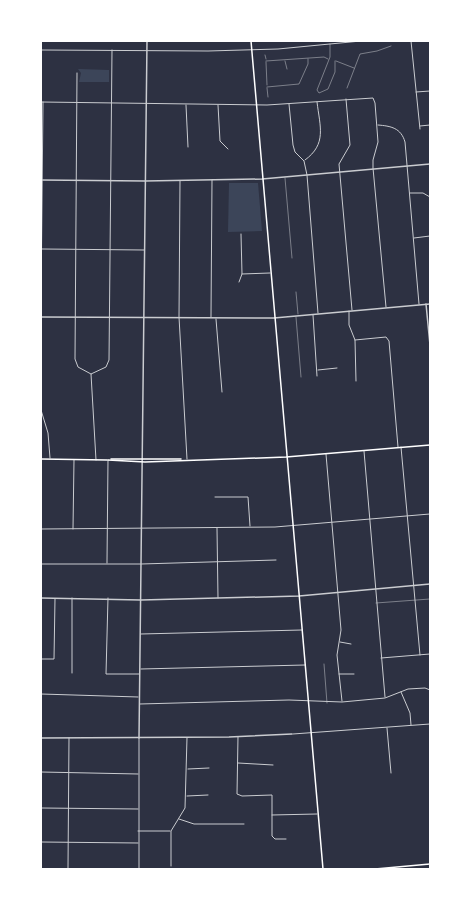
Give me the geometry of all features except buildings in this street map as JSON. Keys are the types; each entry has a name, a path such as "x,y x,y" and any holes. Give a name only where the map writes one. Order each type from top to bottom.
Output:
{"main road":[{"path":"250,41 323,869"},
{"path":"41,459 108,460 142,458 187,459 286,457 430,445"},
{"path":"108,460 142,462 187,459"},
{"path":"375,869 430,864"}],"street":[{"path":"139,869 138,809 147,41"},
{"path":"41,50 278,49 361,41"},
{"path":"412,41 420,129"},
{"path":"91,374 106,367 109,360 112,50"},
{"path":"77,73 75,359 78,367 91,374"},
{"path":"416,92 430,90"},
{"path":"41,300 42,102 267,105 370,97 374,99 377,125 378,142 373,160 373,168 386,308"},
{"path":"346,99 350,145 339,164 352,311"},
{"path":"304,161 313,154 319,146 321,137 317,102"},
{"path":"186,104 188,147"},
{"path":"289,104 293,145 295,152 304,161 307,174 318,314"},
{"path":"218,105 220,141 228,149"},
{"path":"377,125 390,126 397,129 403,135 420,305"},
{"path":"419,126 430,125"},
{"path":"42,180 145,181 262,179 430,164"},
{"path":"180,180 179,318 187,459"},
{"path":"211,318 212,180"},
{"path":"410,193 423,193 430,197"},
{"path":"239,282 242,274 241,234"},
{"path":"414,238 430,236"},
{"path":"41,249 144,250"},
{"path":"242,274 270,272"},
{"path":"426,304 430,345"},
{"path":"41,317 256,319 430,304"},
{"path":"349,311 349,325 355,340 356,381"},
{"path":"312,314 317,376"},
{"path":"216,318 222,392"},
{"path":"355,340 386,337 389,348 398,447"},
{"path":"317,370 337,368"},
{"path":"91,374 96,460"},
{"path":"41,410 48,433 50,459"},
{"path":"401,447 420,655"},
{"path":"364,450 385,698"},
{"path":"326,453 341,630 337,656 342,702"},
{"path":"73,529 74,459"},
{"path":"107,564 108,460"},
{"path":"214,498 248,497 250,527"},
{"path":"41,529 273,527 430,514"},
{"path":"217,527 218,598"},
{"path":"41,564 141,564 276,560"},
{"path":"41,598 108,598 141,600 299,596 430,584"},
{"path":"41,659 54,659 55,598"},
{"path":"72,598 72,673"},
{"path":"108,598 106,674 140,674"},
{"path":"140,634 302,630"},
{"path":"339,642 351,644"},
{"path":"381,658 430,654"},
{"path":"140,668 305,665"},
{"path":"339,674 354,674"},
{"path":"140,704 308,701 342,702 385,698 401,691 425,688 430,690"},
{"path":"401,691 410,714 411,725"},
{"path":"41,694 140,697"},
{"path":"41,738 238,737 311,734 430,724"},
{"path":"387,728 391,774"},
{"path":"238,737 238,794 242,796 272,795 272,836 275,839 286,839"},
{"path":"68,869 69,738"},
{"path":"171,866 171,831 185,808 187,738"},
{"path":"237,763 273,765"},
{"path":"187,769 210,768"},
{"path":"41,772 139,774"},
{"path":"186,796 208,795"},
{"path":"41,808 138,809"},
{"path":"272,815 318,814"},
{"path":"179,819 194,824 244,824"},
{"path":"138,831 171,831"},
{"path":"41,842 138,843"}],"lane":[{"path":"332,41 332,52 317,90 319,93 328,89 335,72 335,61"},
{"path":"347,88 360,54 377,52 391,46"},
{"path":"265,54 268,97"},
{"path":"266,61 324,57 354,68"},
{"path":"267,87 299,84 308,64 308,58"},
{"path":"285,60 287,69"},
{"path":"285,177 292,258"},
{"path":"296,292 301,377"},
{"path":"376,603 430,599"},
{"path":"324,664 327,702"}],"shaded area":[{"path":"78,69 109,70 109,82 79,82 81,73"},
{"path":"229,183 258,183 262,231 228,232"}]}
